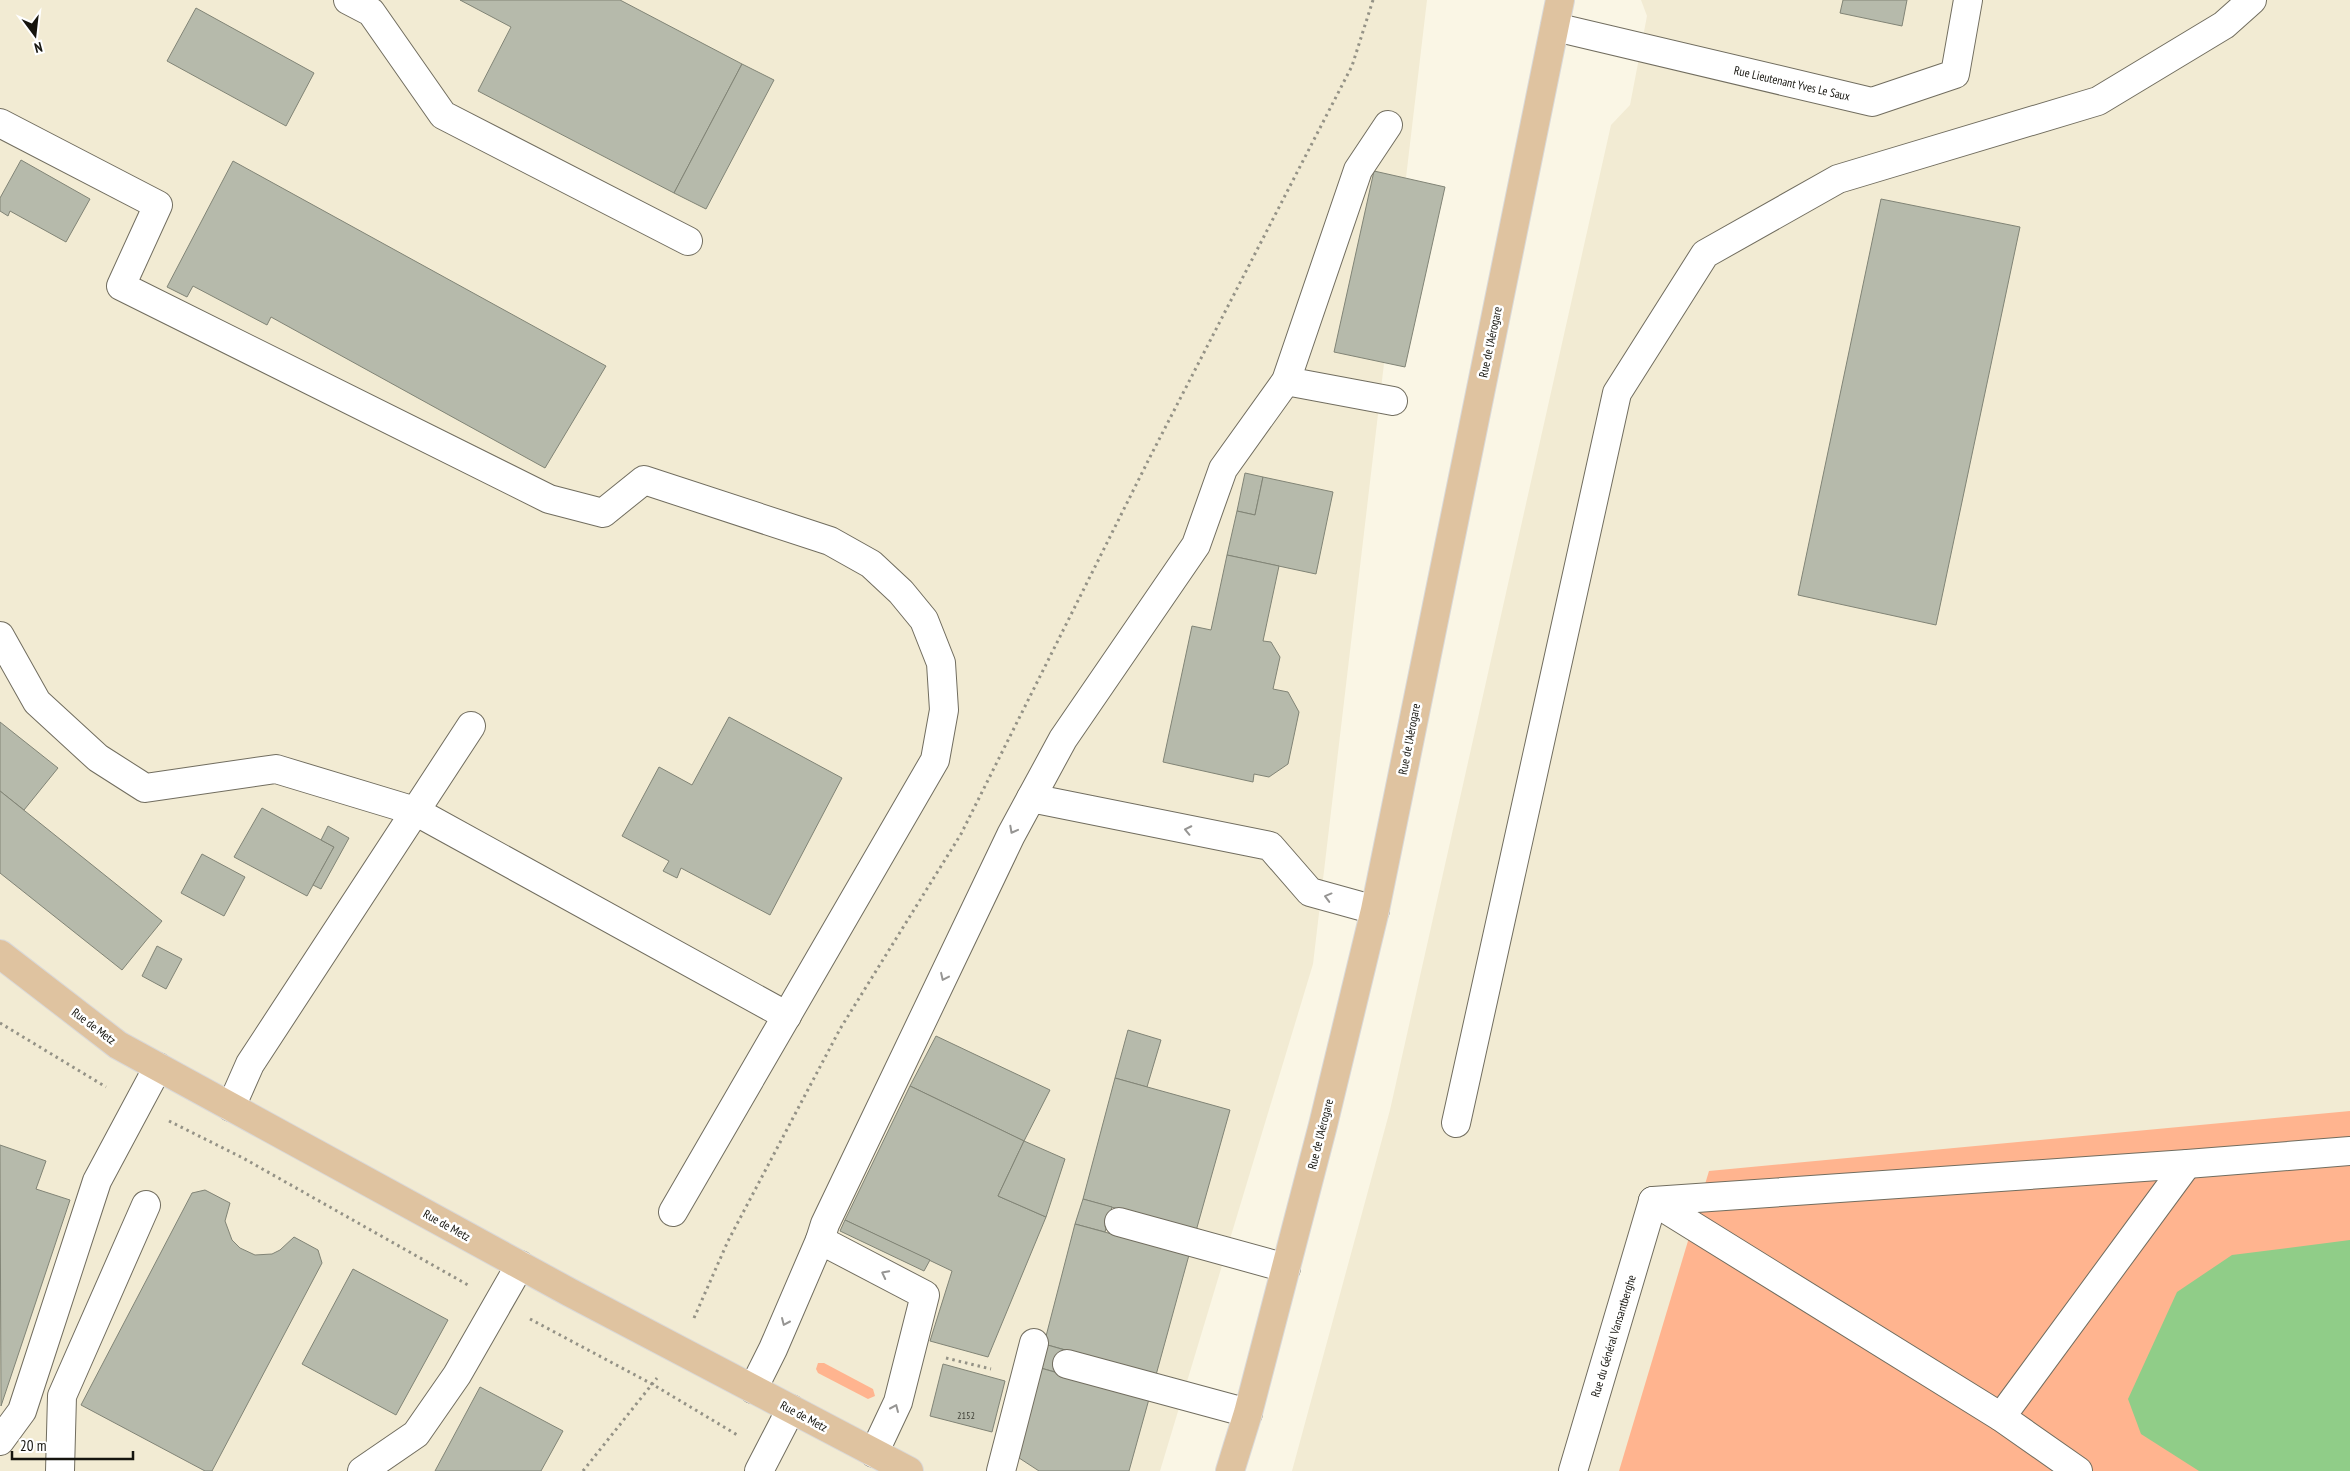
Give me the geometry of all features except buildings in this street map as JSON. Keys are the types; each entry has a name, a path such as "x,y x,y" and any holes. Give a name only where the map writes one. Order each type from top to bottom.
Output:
{"main road":[{"name":"Rue de l'Aérogare","path":"1230,1471 1248,1413 1286,1268 1375,910 1560,0"},
{"name":"Rue de Metz","path":"0,954 118,1045 520,1265 909,1471"}],"street":[{"path":"348,0 371,12 443,115 688,241"},
{"name":"Rue Lieutenant Yves Le Saux","path":"1555,27 1872,102 1954,74 1968,0"},
{"path":"1456,1123 1617,393 1705,254 1838,179 2098,100 2224,26 2252,0"},
{"path":"0,123 158,205 121,286 549,500 603,513 644,480 830,540 871,564 901,592 924,620 941,663 944,710 935,760 673,1212"},
{"path":"753,1390 774,1349 825,1224 1011,835 1063,739 1196,545 1223,470 1286,381 1358,170 1388,125"},
{"path":"1286,381 1393,401"},
{"path":"0,636 37,702 98,758 145,788 276,770 415,811 787,1016"},
{"path":"231,1107 250,1064 471,726"},
{"path":"1031,798 1270,846 1310,892 1375,910"},
{"path":"0,1441 22,1411 96,1181 158,1067"},
{"path":"1653,1201 2350,1151"},
{"path":"2002,1417 2187,1164"},
{"path":"1653,1201 2002,1417 2078,1471"},
{"name":"Rue du Général Vansantberghe","path":"1572,1471 1653,1201"},
{"path":"60,1471 62,1396 146,1205"},
{"path":"1119,1222 1286,1268"},
{"path":"820,1240 925,1295 898,1402 874,1453"},
{"path":"362,1471 416,1434 457,1375 520,1265"},
{"path":"1001,1471 1034,1343"},
{"path":"1067,1364 1248,1413"},
{"path":"764,1462 791,1409"}],"path":[{"path":"582,1471 678,1350 728,1241 840,1029 960,834 1150,457 1352,66 1373,0"},
{"path":"0,1022 137,1105 243,1158 499,1303 652,1384 764,1462"},
{"path":"938,1356 1025,1378"}],"shaded area":[{"path":"0,0 1427,0 1313,964 1160,1471 0,1471"},
{"path":"1641,0 2350,0 2350,1471 1292,1471 1390,1110 1611,125 1630,105 1647,16"},
{"path":"2350,1111 2350,1471 1619,1471 1709,1171"},
{"path":"2350,1240 2350,1471 2199,1471 2141,1434 2128,1399 2177,1292 2232,1255"},
{"path":"818,1363 824,1363 873,1389 875,1396 868,1399 818,1373 816,1369"}]}
